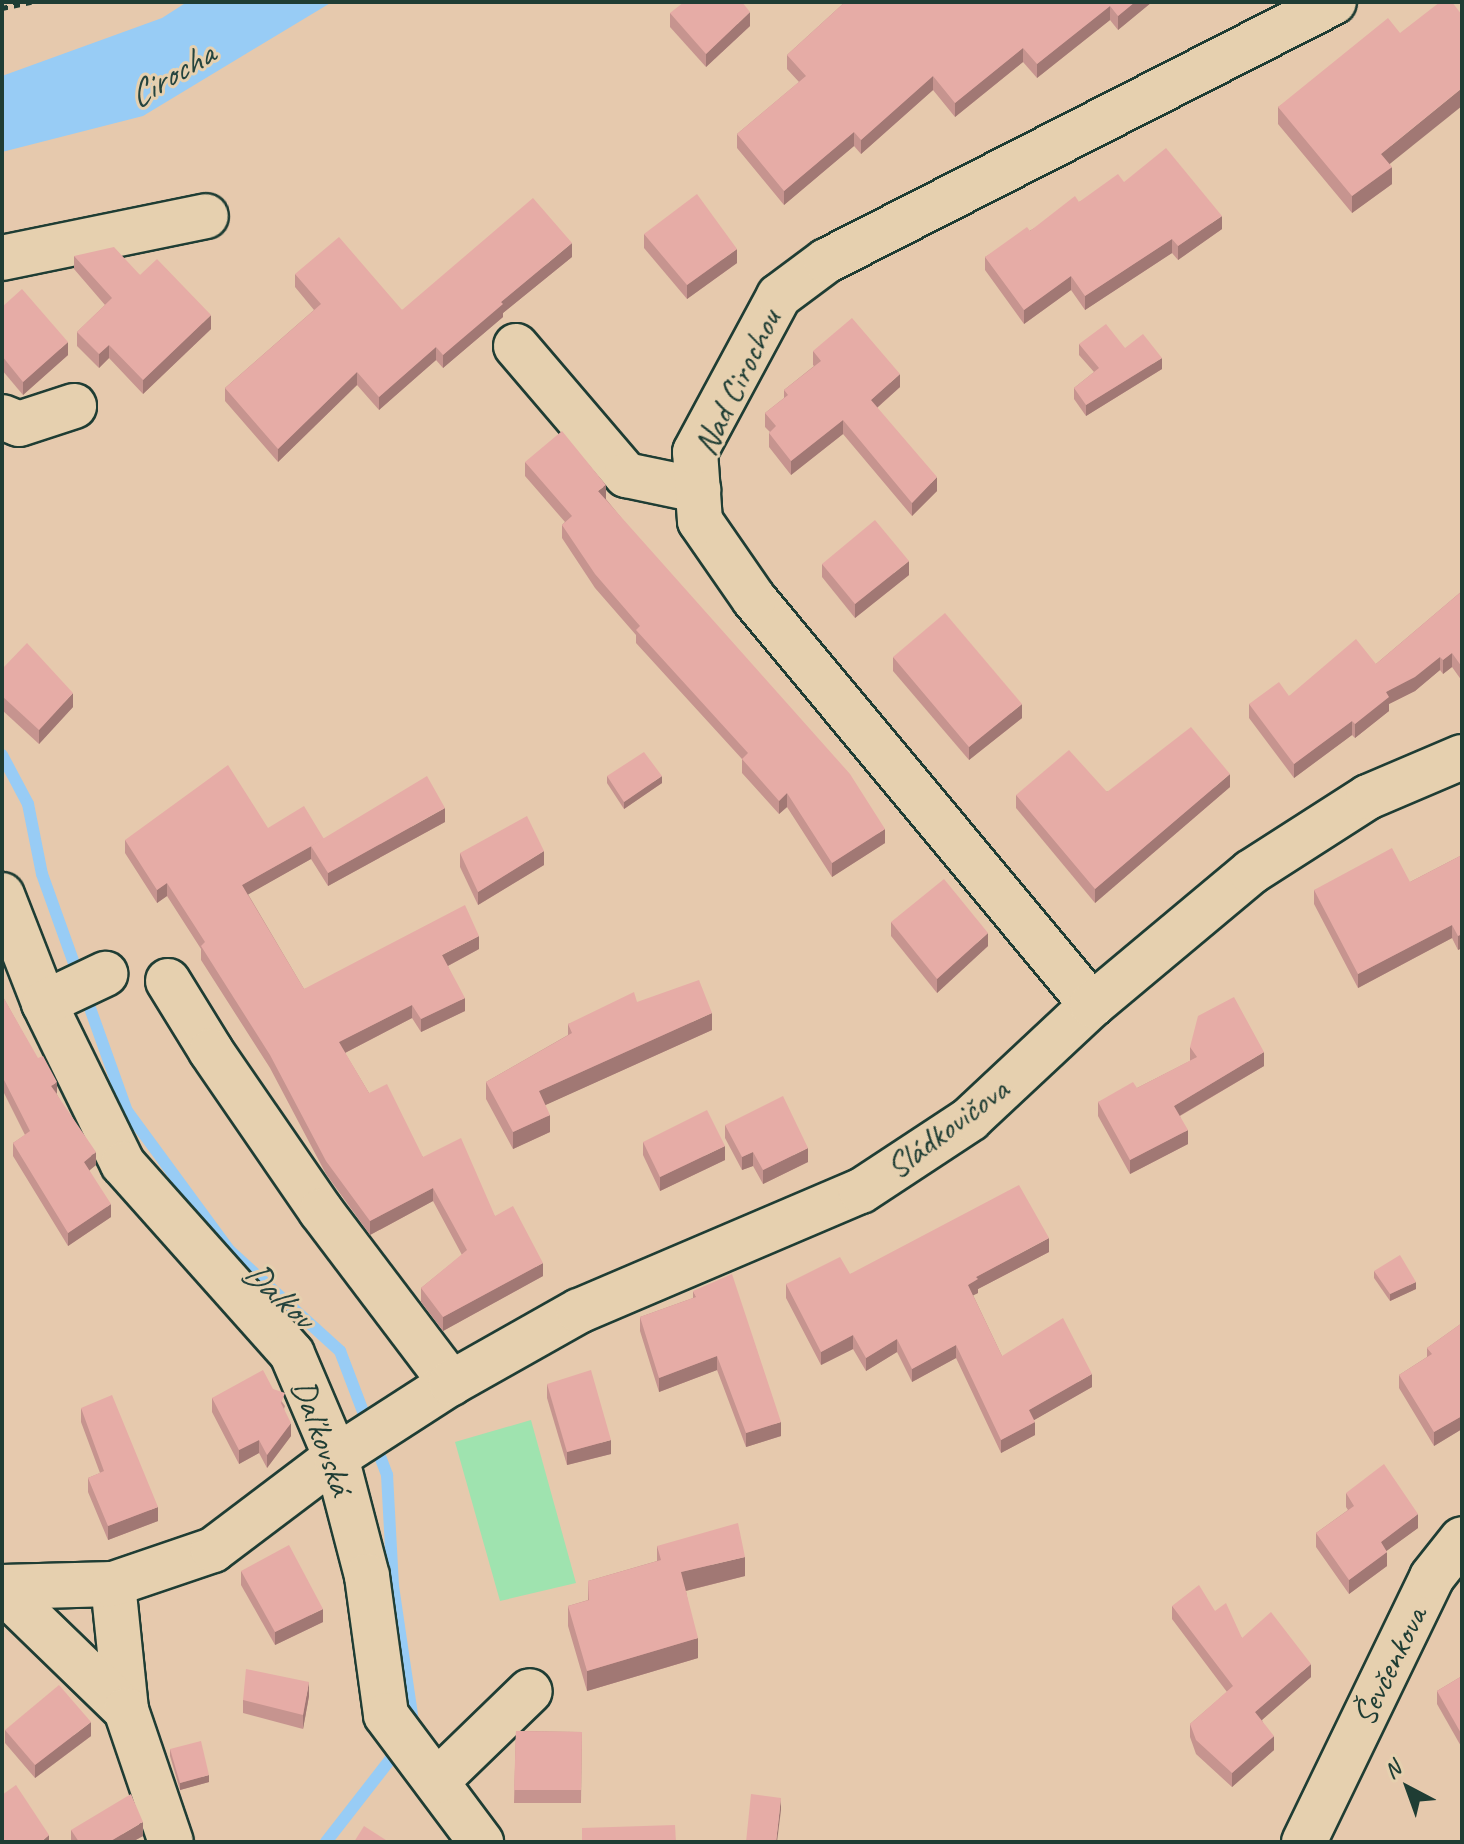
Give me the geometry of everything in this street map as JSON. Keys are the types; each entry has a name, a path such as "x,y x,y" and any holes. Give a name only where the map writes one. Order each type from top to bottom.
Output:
{"street":[{"name":"Nad Cirochou","path":"1092,1005 754,599 700,521 695,452 779,296 826,261 1334,2"},
{"path":"2,258 206,216"},
{"path":"516,346 626,475 698,490"},
{"path":"2,417 19,424 74,406"},
{"name":"Sládkovičova","path":"2,1589 113,1584 213,1550 358,1443 451,1383 579,1311 861,1191 970,1119 1092,1005 1251,872 1368,797 1462,757"},
{"name":"Daľkovská","path":"2,895 54,998 123,1164 292,1354 358,1443 367,1576 386,1715 481,1842"},
{"path":"54,998 105,974"},
{"path":"168,981 211,1051 321,1211 451,1383"},
{"name":"Ševčenkova","path":"1304,1842 1432,1577 1462,1539"},
{"path":"113,1584 126,1710 171,1842"},
{"path":"2,1589 126,1710"},
{"path":"428,1770 530,1691"}],"path":[{"path":"2,8 31,2"}],"green space":[{"path":"531,1420 576,1583 500,1601 455,1442"}],"water":[{"name":"Cirocha","path":"187,2 332,2 143,116 2,152 2,76 162,18"}],"building":[{"path":"684,2 742,2 750,12 706,54 670,13"},
{"path":"845,2 1135,2 1118,16 1110,6 1037,64 1023,48 955,103 933,76 861,140 854,132 784,191 737,134 806,76 787,55"},
{"path":"1440,2 1452,2 1462,15 1462,88 1381,154 1392,167 1352,196 1278,107 1388,18 1400,33"},
{"path":"1166,148 1222,216 1178,246 1172,239 1085,296 1071,276 1024,310 985,257 1027,227 1030,231 1075,196 1079,202 1118,174 1124,182"},
{"path":"697,194 737,249 687,285 644,234"},
{"path":"533,198 572,243 443,355 436,347 379,397 357,372 278,449 225,388 321,304 295,274 339,237 402,310"},
{"path":"114,247 140,275 157,259 211,315 143,380 109,345 99,354 77,332 112,298 74,256"},
{"path":"22,289 68,342 23,382 2,356 2,307"},
{"path":"852,318 900,374 871,400 937,477 912,503 843,420 791,461 769,433 776,426 765,413 788,395 784,390 821,361 813,351"},
{"path":"1106,324 1125,348 1143,334 1162,358 1086,405 1074,388 1099,368 1079,344"},
{"path":"562,431 606,485 598,491 850,774 885,829 832,863 787,793 779,801 742,759 748,753 636,630 640,626 595,574 562,525 572,516 525,462"},
{"path":"875,520 909,561 855,604 822,564"},
{"path":"1462,591 1462,667 1452,653 1443,660 1440,657 1415,677 1386,692 1389,697 1355,724 1352,721 1294,764 1249,704 1279,682 1289,696 1356,639 1376,664"},
{"path":"945,613 1022,704 969,747 893,657"},
{"path":"27,643 73,693 39,730 2,696 2,669"},
{"path":"1191,727 1230,774 1095,889 1016,795 1069,750 1107,792"},
{"path":"644,752 662,776 624,802 607,776"},
{"path":"228,765 268,828 304,806 324,839 242,885 304,989 465,905 479,936 442,955 465,998 421,1019 412,1005 339,1042 369,1093 387,1084 423,1157 461,1138 495,1216 513,1206 543,1263 443,1317 421,1288 467,1250 433,1188 370,1221 326,1161 270,1055 201,946 205,942 167,883 157,890 125,840"},
{"path":"427,776 445,808 328,873 311,846"},
{"path":"527,816 544,851 478,892 460,853"},
{"path":"1392,848 1410,882 1462,855 1462,934 1458,936 1452,925 1358,974 1314,890"},
{"path":"944,879 988,933 937,979 891,922"},
{"path":"699,980 712,1013 539,1091 550,1115 513,1132 486,1082 572,1033 568,1024 634,992 637,1002"},
{"path":"2,995 38,1058 43,1056 57,1082 51,1086 96,1152 84,1162 111,1204 68,1233 13,1143 30,1131 2,1076"},
{"path":"1234,997 1264,1052 1174,1106 1188,1130 1130,1160 1098,1102 1133,1082 1137,1088 1197,1057 1190,1047 1198,1016"},
{"path":"783,1096 808,1148 763,1170 753,1152 742,1157 725,1125"},
{"path":"707,1110 725,1146 660,1177 643,1142"},
{"path":"1019,1185 1049,1238 976,1277 978,1279 968,1285 1002,1356 1063,1318 1092,1374 1029,1410 1035,1422 1001,1440 956,1345 912,1369 897,1339 866,1358 853,1335 821,1352 786,1284 840,1257 850,1274"},
{"path":"1400,1255 1416,1282 1390,1294 1374,1271"},
{"path":"732,1274 781,1422 746,1433 717,1356 659,1378 640,1317 696,1297 693,1291"},
{"path":"1462,1323 1462,1416 1434,1432 1399,1375 1432,1354 1427,1348"},
{"path":"263,1370 273,1389 285,1393 281,1403 291,1423 267,1455 259,1440 239,1450 212,1398"},
{"path":"591,1370 611,1440 567,1452 547,1384"},
{"path":"112,1395 158,1507 108,1526 88,1478 104,1471 81,1408"},
{"path":"1384,1464 1418,1514 1381,1542 1387,1552 1349,1580 1316,1533 1354,1506 1346,1493"},
{"path":"738,1523 745,1557 681,1572 698,1638 587,1671 568,1606 589,1600 588,1581 661,1560 657,1546"},
{"path":"289,1545 323,1609 275,1632 241,1571"},
{"path":"1199,1585 1215,1611 1226,1603 1242,1638 1271,1612 1311,1664 1255,1712 1274,1736 1232,1773 1196,1740 1190,1724 1233,1686 1172,1606"},
{"path":"246,1669 309,1682 303,1715 243,1700"},
{"path":"1462,1676 1462,1735 1437,1691"},
{"path":"59,1685 91,1722 35,1765 5,1730"},
{"path":"516,1731 582,1732 581,1790 514,1790"},
{"path":"201,1741 209,1775 180,1783 170,1749"},
{"path":"16,1785 49,1835 41,1842 2,1842 2,1795"},
{"path":"131,1794 143,1822 109,1842 79,1842 71,1830"},
{"path":"751,1794 781,1798 776,1842 746,1842"},
{"path":"675,1825 676,1842 582,1842 582,1828"},
{"path":"364,1826 389,1842 354,1842"}],"waterway":[{"name":"Dalkov","path":"2,755 28,804 42,874 127,1111 230,1251 340,1351 387,1475 393,1586 414,1729"},
{"name":"Dalkov","path":"326,1842 400,1747"}]}
